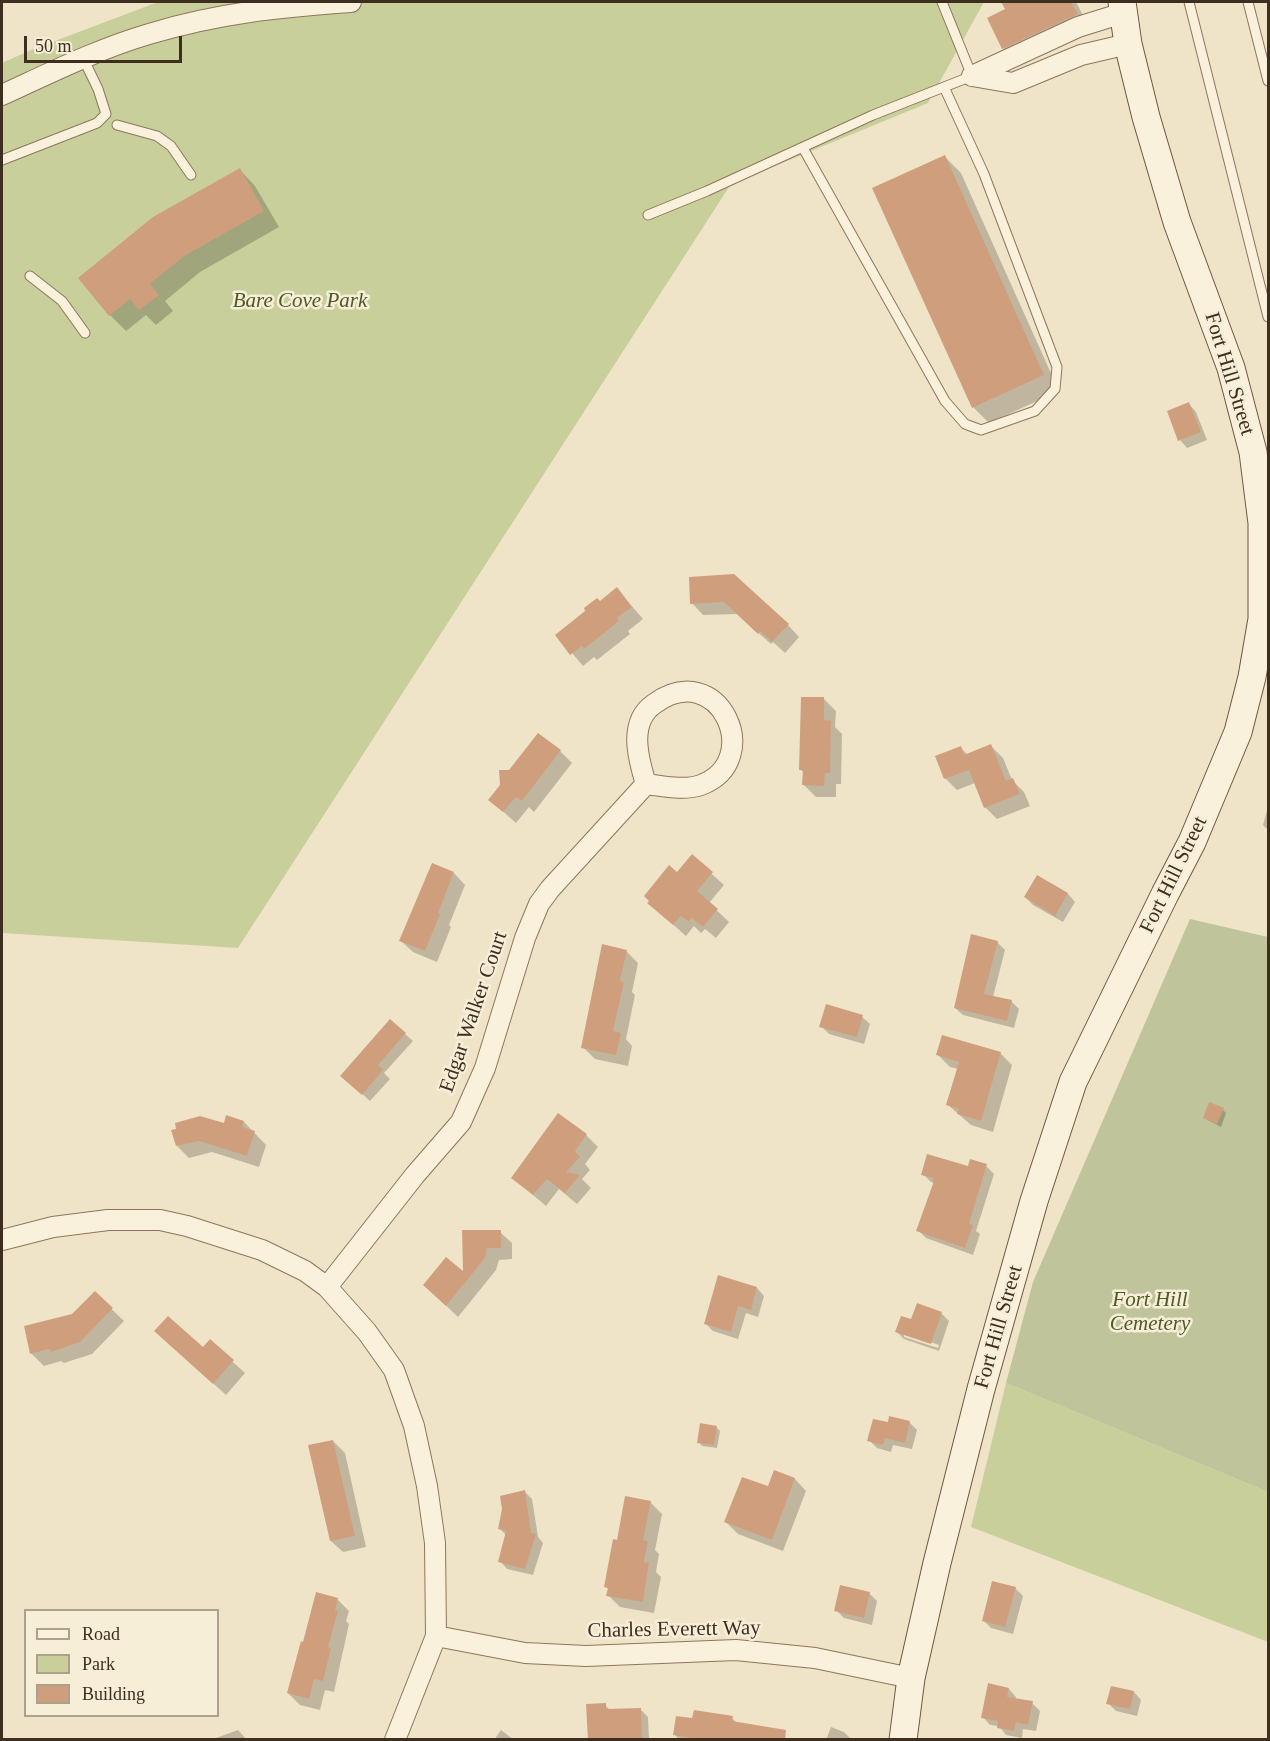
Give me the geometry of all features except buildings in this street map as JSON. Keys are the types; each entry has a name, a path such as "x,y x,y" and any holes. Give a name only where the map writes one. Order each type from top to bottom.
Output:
{"main road":[{"name":"Fort Hill Street","path":"903,1740 910,1678 937,1563 981,1389 1034,1201 1073,1082 1192,842 1234,743 1252,677 1262,619 1262,523 1253,452 1231,368 1177,222 1146,117 1128,44 1123,7"}],"street":[{"path":"2,95 83,58 147,34 226,15 275,7 351,2"},
{"path":"972,76 1123,7"},
{"path":"972,76 1013,83 1081,55 1128,44"},
{"path":"690,691 699,692 718,705 729,724 732,748 723,771 700,785 690,787 646,784 640,765 637,738 641,717 646,710 668,694 690,691"},
{"name":"Edgar Walker Court","path":"327,1287 415,1175 461,1122 485,1068 525,938 539,904 569,866 646,784"},
{"path":"2,1240 82,1222 125,1219 160,1220 187,1226 262,1250 305,1271 327,1287 367,1332 394,1370 414,1426 427,1486 435,1543 436,1636 395,1740"},
{"name":"Charles Everett Way","path":"436,1636 525,1653 586,1656 736,1650 815,1658 910,1678"}],"lane":[{"path":"648,215 707,192 873,114 972,76 942,2"},
{"path":"1190,2 1269,317"},
{"path":"1248,2 1269,81"},
{"path":"2,160 97,123 106,114 98,89 83,58"},
{"path":"803,148 945,401 964,424 981,430 1035,411 1055,389 1057,367 984,174 944,87"},
{"path":"117,125 157,135 171,146 191,175"},
{"path":"30,276 62,301 85,333"}],"green space":[{"name":"Bare Cove Park","path":"158,2 984,2 928,103 731,184 238,948 2,933 2,63"},
{"name":"Fort Hill Cemetery","path":"1190,919 1268,937 1268,1492 1006,1383 1033,1282"},
{"path":"1006,1383 1268,1492 1268,1642 971,1527"}]}
